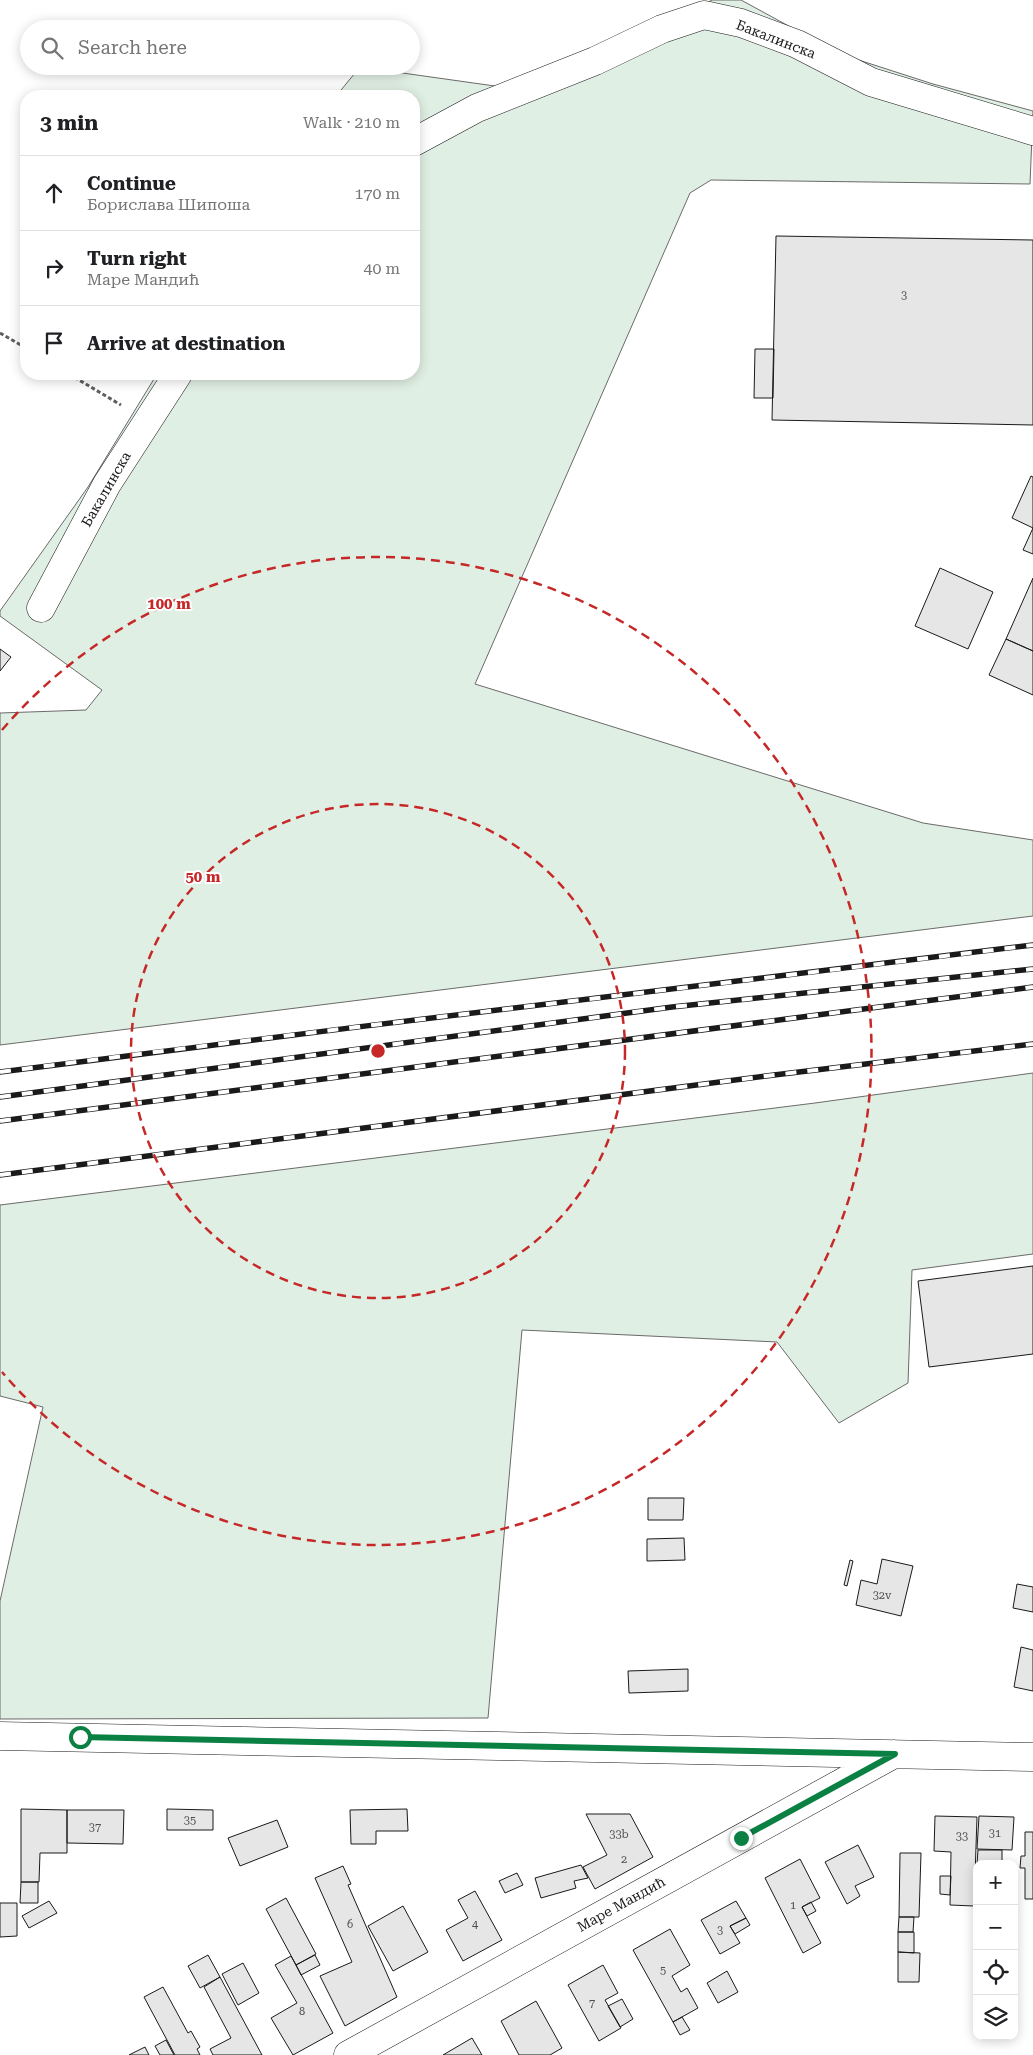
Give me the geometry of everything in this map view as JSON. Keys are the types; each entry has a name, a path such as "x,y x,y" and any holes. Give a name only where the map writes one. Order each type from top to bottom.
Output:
{"street":[{"name":"Бакалинска","path":"420,139 478,108 596,61 662,29 704,16 741,23 797,44 870,82 1033,131"},
{"name":"Бакалинска","path":"41,608 107,484 174,380"},
{"path":"0,1736 1033,1756"},
{"name":"Маре Мандић","path":"348,2055 895,1754"}],"path":[{"path":"0,333 20,345"},
{"path":"79,380 148,421"}],"green space":[{"path":"712,0 741,0 840,54 933,84 1033,111 1030,184 711,180 690,193 475,684 923,823 1033,840 1033,916 0,1045 0,713 86,710 102,690 0,616 0,611 88,487 153,380 420,380 420,90 341,90 353,75 417,75 509,88 641,38"},
{"path":"1033,1073 1033,1254 912,1270 908,1383 839,1423 777,1342 522,1330 488,1718 0,1719 0,1601 43,1407 0,1396 0,1205 815,1103"}],"building":[{"path":"776,236 1033,240 1033,425 772,420"},
{"path":"755,349 774,349 773,398 754,398"},
{"path":"1031,476 1033,477 1033,528 1012,518"},
{"path":"1033,528 1033,554 1023,550"},
{"path":"940,568 993,592 968,649 915,626"},
{"path":"1033,578 1033,651 1006,639"},
{"path":"1006,639 1033,651 1033,695 989,675"},
{"path":"0,649 11,657 0,671"},
{"path":"1033,1266 1033,1354 929,1367 918,1281"},
{"path":"648,1498 684,1498 683,1520 648,1520"},
{"path":"684,1538 685,1560 647,1561 647,1539"},
{"path":"882,1559 913,1566 901,1616 856,1605 861,1580 877,1584"},
{"path":"850,1560 853,1561 847,1586 844,1585"},
{"path":"1017,1584 1033,1587 1033,1612 1013,1608"},
{"path":"1021,1647 1033,1650 1033,1691 1014,1687"},
{"path":"688,1669 688,1691 629,1693 628,1671"},
{"path":"21,1809 67,1810 67,1853 40,1853 39,1882 21,1882"},
{"path":"167,1809 213,1810 213,1830 167,1830"},
{"path":"407,1809 408,1831 376,1831 376,1844 351,1844 350,1810"},
{"path":"67,1810 124,1810 123,1844 67,1843"},
{"path":"586,1814 630,1814 653,1857 595,1889 583,1867 607,1855"},
{"path":"935,1816 977,1817 976,1860 973,1860 973,1906 950,1905 951,1852 934,1851"},
{"path":"979,1816 1014,1817 1012,1850 977,1849"},
{"path":"277,1820 288,1847 240,1866 228,1838"},
{"path":"1025,1832 1033,1832 1033,1899 1025,1899 1025,1868 1020,1868 1021,1856 1025,1856"},
{"path":"858,1845 874,1877 855,1886 860,1896 847,1904 825,1862"},
{"path":"978,1850 1002,1850 1002,1860 977,1860"},
{"path":"900,1853 921,1853 919,1917 899,1917"},
{"path":"800,1859 820,1898 802,1907 821,1943 803,1953 765,1878"},
{"path":"581,1865 588,1878 574,1881 576,1888 541,1898 535,1878"},
{"path":"343,1866 351,1884 348,1885 397,1997 345,2026 320,1976 352,1962 315,1878"},
{"path":"517,1873 523,1885 505,1893 499,1881"},
{"path":"940,1876 951,1876 950,1895 940,1894"},
{"path":"21,1882 38,1882 38,1903 20,1903"},
{"path":"475,1891 502,1940 463,1961 446,1930 468,1918 458,1900"},
{"path":"286,1898 316,1954 296,1965 266,1909"},
{"path":"49,1901 57,1913 29,1928 22,1916"},
{"path":"736,1901 746,1918 730,1926 740,1943 720,1954 701,1920"},
{"path":"811,1902 816,1911 807,1916 802,1907"},
{"path":"0,1903 17,1903 17,1936 0,1937"},
{"path":"403,1906 428,1952 393,1971 368,1926"},
{"path":"899,1917 914,1917 913,1932 898,1932"},
{"path":"746,1918 750,1925 735,1934 730,1926"},
{"path":"670,1929 690,1965 672,1976 681,1992 687,1988 698,2008 673,2022 633,1950"},
{"path":"898,1932 914,1932 914,1953 898,1952"},
{"path":"898,1952 920,1953 919,1982 898,1982"},
{"path":"208,1955 220,1977 200,1988 188,1966"},
{"path":"315,1955 320,1965 301,1975 296,1965"},
{"path":"291,1956 333,2033 293,2055 271,2018 297,2003 275,1965"},
{"path":"243,1963 259,1993 238,2005 222,1974"},
{"path":"603,1965 618,1993 605,2000 621,2028 599,2041 568,1985"},
{"path":"727,1971 738,1992 718,2003 707,1983"},
{"path":"220,1977 262,2055 213,2055 210,2049 231,2038 204,1987"},
{"path":"163,1987 188,2033 191,2031 200,2047 197,2049 200,2055 175,2055 144,1997"},
{"path":"622,1999 633,2019 620,2027 608,2006"},
{"path":"536,2001 562,2048 550,2055 519,2055 501,2021"},
{"path":"682,2017 690,2030 680,2035 673,2022"},
{"path":"472,2038 482,2055 443,2055"},
{"path":"166,2040 174,2055 160,2055 155,2046"},
{"path":"145,2047 149,2055 129,2055"}],"railway":[{"path":"0,1072 1033,945"},
{"path":"0,1097 672,1007 1033,969"},
{"path":"0,1121 1033,987"},
{"path":"0,1175 774,1075 1033,1044"}],"route":[{"path":"80,1737 895,1754 741,1838"}]}
